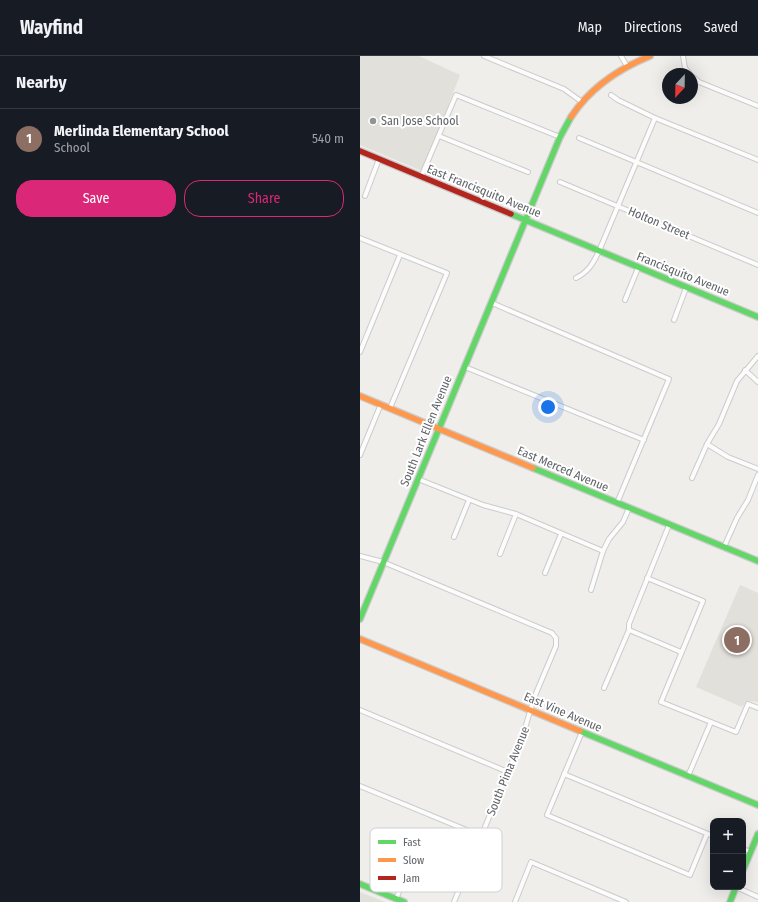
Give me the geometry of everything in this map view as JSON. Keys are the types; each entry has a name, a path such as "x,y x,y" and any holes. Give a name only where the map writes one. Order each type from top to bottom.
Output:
{"street":[{"path":"484,56 564,89 582,102"},
{"path":"621,56 627,66"},
{"path":"421,177 456,95 560,137 570,118 582,102 598,86 627,66 650,56"},
{"path":"683,56 685,68"},
{"path":"698,81 758,106"},
{"path":"611,94 618,100 655,118 758,160"},
{"path":"576,278 584,274 592,266 655,118"},
{"path":"439,136 528,172"},
{"name":"South Lark Ellen Avenue","path":"360,619 560,137"},
{"path":"579,138 758,213"},
{"name":"East Francisquito Avenue","path":"360,151 599,251"},
{"path":"364,196 379,160"},
{"name":"Holton Street","path":"560,182 758,265"},
{"path":"360,238 447,273 390,408"},
{"name":"Francisquito Avenue","path":"599,251 758,317"},
{"path":"360,352 400,255"},
{"path":"625,300 638,268"},
{"path":"674,320 686,288"},
{"path":"492,303 670,379 617,503"},
{"path":"692,478 707,444 719,424 737,381 758,356"},
{"path":"465,367 644,440"},
{"path":"745,370 758,382"},
{"name":"East Merced Avenue","path":"360,396 758,561"},
{"path":"360,455 381,404"},
{"path":"707,444 728,457 758,469"},
{"path":"724,547 737,518 748,500 758,475"},
{"path":"418,479 469,500 516,514 603,551"},
{"path":"454,538 469,500"},
{"path":"591,590 603,551 609,540 623,522 629,508"},
{"path":"500,554 516,514"},
{"path":"604,688 629,630 628,624 669,525"},
{"path":"545,573 561,534"},
{"path":"360,556 384,562"},
{"name":"South Pima Avenue","path":"384,562 552,633 556,638 556,646 534,698 523,735 484,828"},
{"path":"647,578 703,601 661,702 736,732 748,704 758,708"},
{"path":"629,630 681,652"},
{"name":"East Vine Avenue","path":"360,639 758,806"},
{"path":"360,710 508,772"},
{"path":"688,776 711,722"},
{"path":"582,732 547,816 690,875 707,834"},
{"path":"564,774 710,835"},
{"path":"360,786 462,828"},
{"path":"746,862 758,834"},
{"path":"746,850 750,852"},
{"path":"515,902 531,862 626,902"},
{"path":"360,884 370,888"},
{"path":"730,902 735,890"},
{"path":"743,890 758,897"},
{"path":"379,892 404,902"},
{"path":"396,899 399,892"},
{"name":"South Pima Avenue","path":"454,902 458,892"}],"shaded area":[{"path":"360,56 419,56 460,75 422,171 360,145"},
{"path":"740,585 758,593 758,702 749,701 742,707 696,687"},
{"path":"360,892 385,902 360,902"}],"traffic: fast":[{"path":"360,619 560,137 571,117"},
{"path":"511,214 758,317"},
{"path":"533,468 758,561"},
{"path":"580,731 758,805"},
{"path":"746,863 758,834"},
{"path":"360,884 370,888"},
{"path":"730,902 735,890"},
{"path":"380,892 404,902"}],"traffic: slow":[{"path":"571,117 587,97 606,80 616,73 650,56"},
{"path":"360,396 533,468"},
{"path":"360,639 580,731"}],"traffic: jam":[{"path":"360,151 511,214"}],"place":[{"name":"San Jose School","path":"373,121"},
{"name":"Merlinda Elementary School","path":"737,640"}]}
